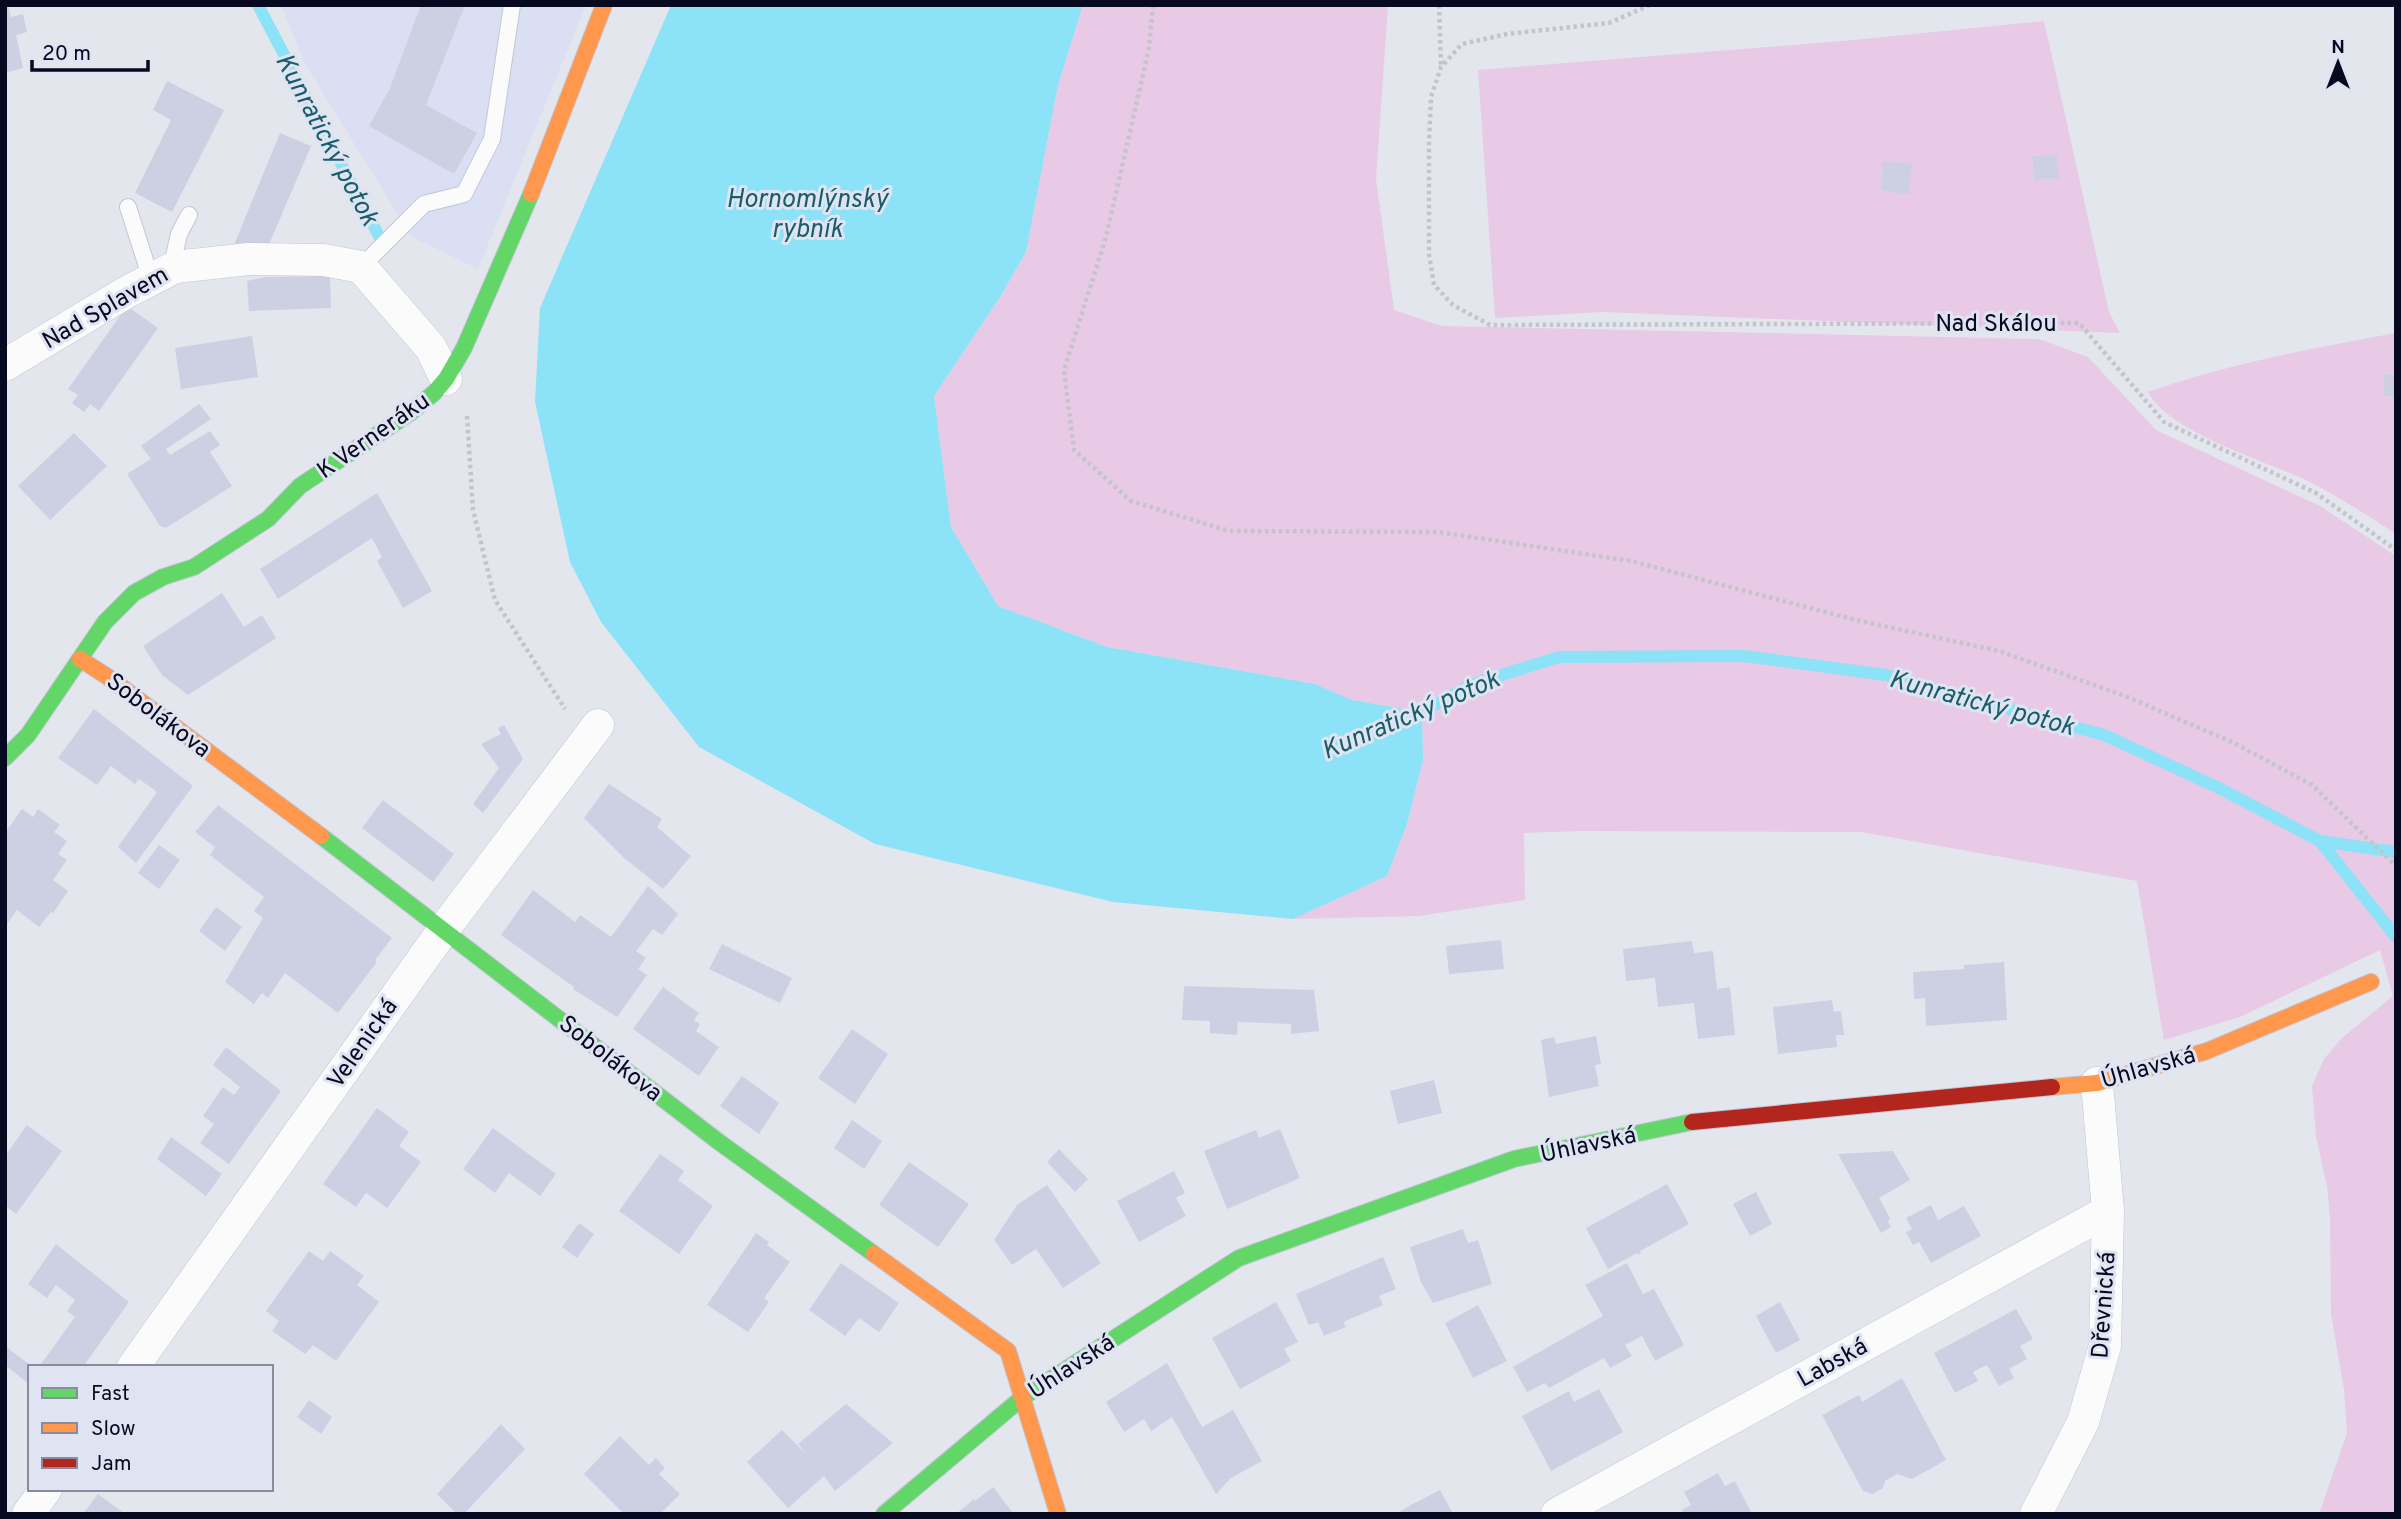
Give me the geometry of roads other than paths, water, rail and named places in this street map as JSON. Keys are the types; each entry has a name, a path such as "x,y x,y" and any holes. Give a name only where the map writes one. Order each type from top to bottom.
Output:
{"street":[{"name":"K Verneráku","path":"5,758 28,735 105,622 134,593 163,577 194,567 268,519 300,486 410,413 446,379 469,337 521,219 604,5"},
{"name":"Nad Splavem","path":"5,365 161,274 250,259 324,260 361,267"},
{"path":"361,267 431,348 446,379"},
{"name":"Sobolákova","path":"80,659 108,677 444,929 719,1142 1007,1350 1058,1514"},
{"name":"Velenická","path":"134,1365 444,929 592,733"},
{"name":"Úhlavská","path":"884,1514 1023,1397 1239,1258 1514,1159 1703,1120 2097,1083 2207,1051 2377,981"},
{"name":"Dřevnická","path":"2036,1514 2083,1422 2105,1346 2108,1211 2097,1083"},
{"name":"Labská","path":"1556,1514 2108,1211"},
{"path":"28,1514 45,1491"}],"lane":[{"path":"361,267 424,204 464,194 492,139 512,5"},
{"path":"128,207 161,274"},
{"path":"161,274 189,215"}],"water":[{"name":"Hornomlýnský rybník","path":"671,5 1083,5 1058,85 1026,252 1000,297 934,396 951,527 998,606 1107,647 1315,684 1352,700 1422,712 1423,760 1407,824 1387,876 1293,919 1113,902 875,844 699,747 601,622 570,562 535,402 540,308"}],"waterway":[{"name":"Kunratický potok","path":"258,5 379,236"},
{"name":"Kunratický potok","path":"1408,718 1470,685 1559,657 1744,656 1886,675 2104,735 2219,788 2320,841 2396,937"},
{"path":"2320,841 2396,852"}]}
